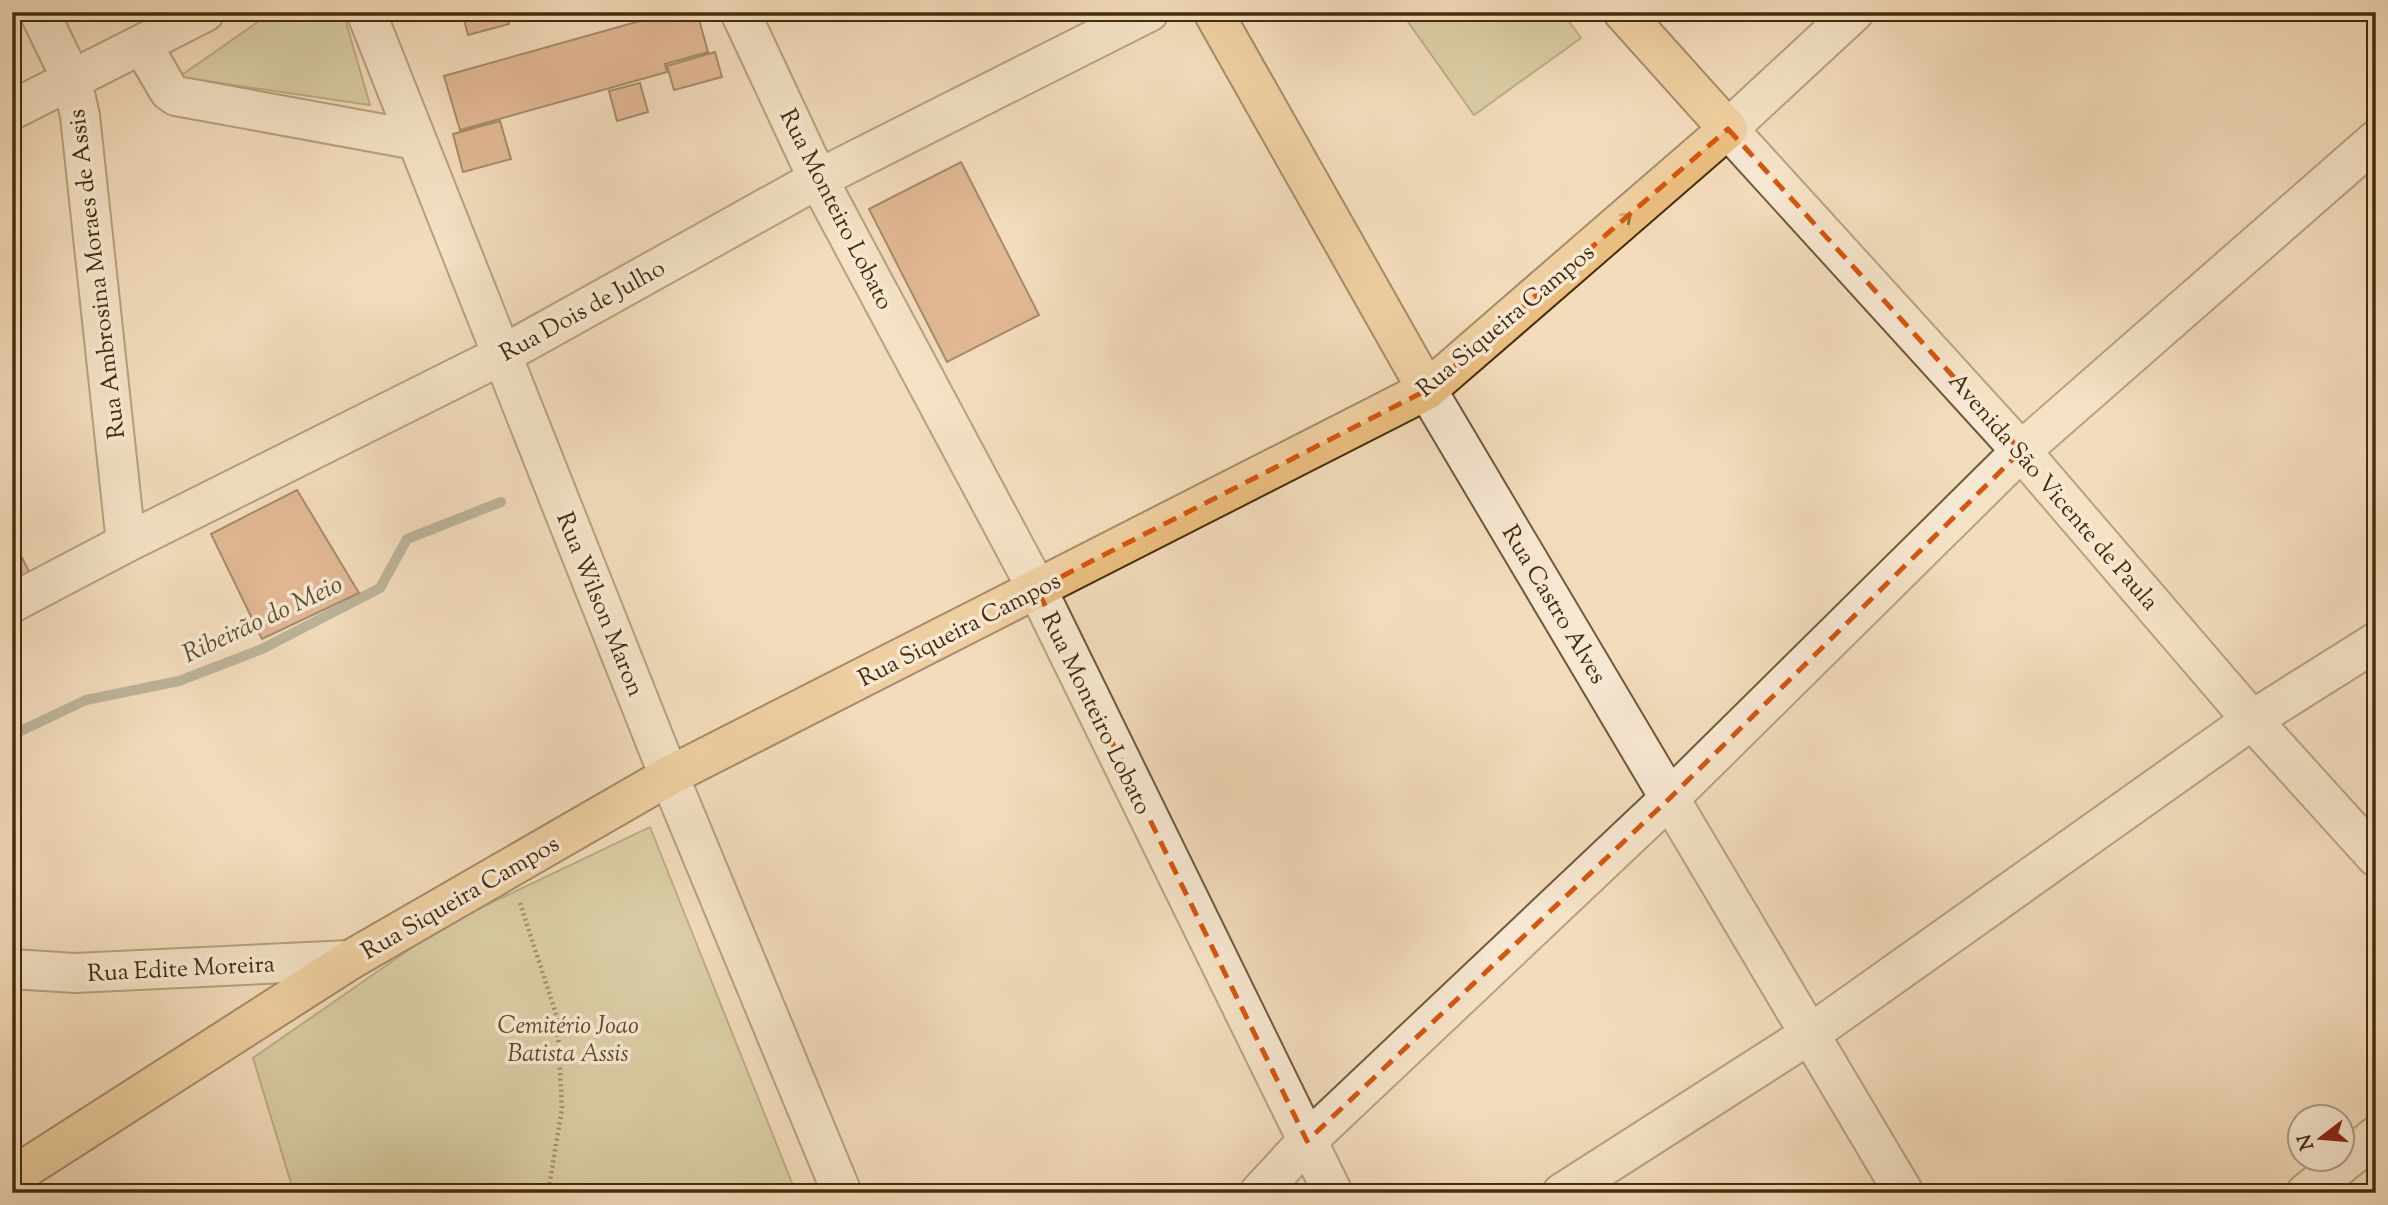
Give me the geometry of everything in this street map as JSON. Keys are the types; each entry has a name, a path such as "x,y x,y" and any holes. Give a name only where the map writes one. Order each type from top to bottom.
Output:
{"main road":[{"name":"Rua Castro Alves","path":"1213,12 1427,390"},
{"path":"1623,12 1728,129"},
{"name":"Rua Siqueira Campos","path":"12,1177 350,960 669,776 1427,390 1728,129"}],"street":[{"name":"Rua Ambrosina Moraes de Assis","path":"39,12 72,80 80,116 126,543"},
{"path":"12,110 205,12"},
{"name":"Rua Wilson Maron","path":"366,12 669,776 842,1193"},
{"name":"Rua Monteiro Lobato","path":"740,12 818,179 1037,589 1333,1193"},
{"name":"Rua Dois de Julho","path":"12,603 502,355 818,179 1149,12"},
{"name":"Rua Siqueira Campos","path":"1728,129 1854,12"},
{"path":"142,45 169,91 176,96 416,139"},
{"name":"Avenida São Vicente de Paula","path":"1728,129 2021,451 2252,720 2376,857"},
{"path":"1259,1193 1307,1141 1671,797 2021,451 2376,140"},
{"name":"Rua Castro Alves","path":"1427,390 1904,1193"},
{"path":"1562,1193 1810,1034 2252,720 2376,642"},
{"name":"Rua Edite Moreira","path":"12,969 75,973 350,960"},
{"path":"2306,1193 2376,1136"}],"path":[{"path":"526,914 557,1017 562,1108 548,1193"}],"highlighted area":[{"path":"1728,129 2021,451 1671,797 1307,1141 1037,589 1427,390"}],"green space":[{"path":"272,12 343,12 370,105 179,77"},
{"path":"1401,12 1562,12 1581,38 1474,115"},
{"name":"Cemitério Joao Batista Assis","path":"650,827 796,1193 294,1193 253,1058 443,926"}],"building":[{"path":"462,12 506,12 509,24 468,35"},
{"path":"514,12 540,12 516,19"},
{"path":"672,12 697,12 708,52 665,64 667,72 460,130 444,76"},
{"path":"715,52 722,77 674,90 667,66"},
{"path":"640,83 648,112 617,121 609,91"},
{"path":"500,121 511,159 463,172 453,134"},
{"path":"961,162 1039,315 947,362 869,209"},
{"path":"297,490 359,593 262,639 211,534"},
{"path":"12,539 31,575 12,585"}],"waterway":[{"name":"Ribeirão do Meio","path":"12,735 86,700 179,681 262,649 380,588 407,539 501,502"}]}
